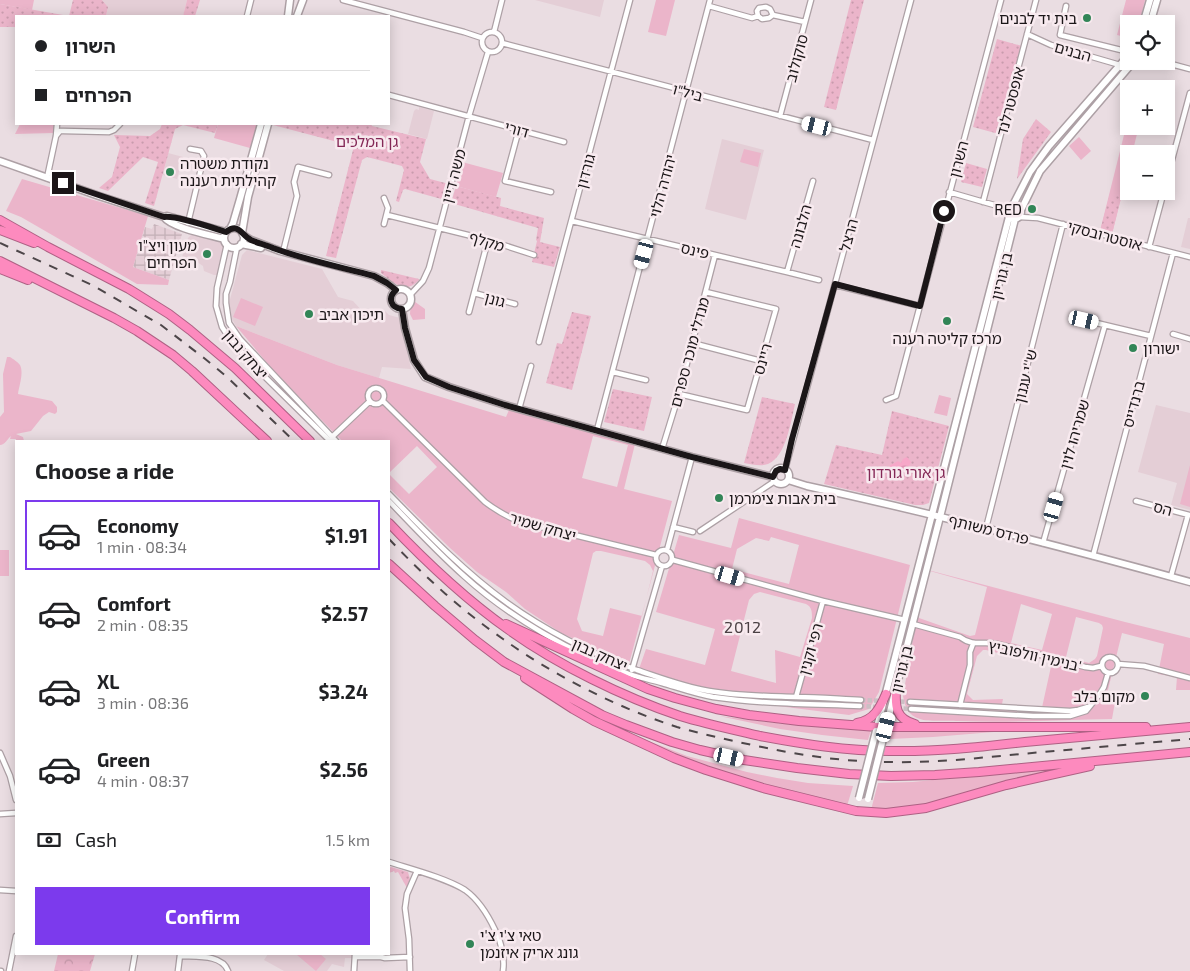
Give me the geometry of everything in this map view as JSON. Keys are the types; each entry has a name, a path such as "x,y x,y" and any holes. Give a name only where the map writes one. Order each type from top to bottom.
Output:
{"highway":[{"path":"0,220 129,289 161,309 190,330 242,374 309,440"},
{"path":"0,230 23,240 48,247"},
{"path":"0,261 114,318 173,355 266,440"},
{"path":"0,269 64,294"},
{"path":"390,524 437,572 491,617 534,647 634,699 680,716 706,723 801,744 851,749 909,751 977,747 1190,727"},
{"path":"390,565 475,640 535,685 594,721 674,758 706,770 763,788 846,810 886,813 912,810 1071,769 1190,753"},
{"path":"491,617 648,689 716,709 749,715 877,729 939,727 1190,727"},
{"path":"504,662 602,715 672,742 744,760 797,768 849,774 910,776 979,772 1190,753"},
{"path":"896,690 899,714 904,720 918,725 939,727"},
{"path":"830,724 865,721 878,711 886,694"}],"street":[{"path":"247,15 251,0"},
{"path":"288,15 290,0"},
{"path":"297,15 303,0"},
{"path":"343,0 482,38"},
{"path":"494,32 502,0"},
{"name":"גורדון","path":"539,342 630,0"},
{"name":"יהודה הלוי","path":"597,430 710,0"},
{"name":"סוקולוב","path":"780,116 811,0"},
{"name":"הרצל","path":"785,470 911,0"},
{"name":"השרון","path":"886,400 896,396 1001,0"},
{"name":"אופסטרלנד","path":"983,202 1036,0"},
{"path":"1146,15 1150,0"},
{"path":"1153,15 1157,0"},
{"path":"709,6 752,18 758,16 762,19 773,15 805,22"},
{"name":"הבנים","path":"1066,6 1060,35 1120,54"},
{"path":"758,16 757,11 759,8 766,7 770,9 773,15"},
{"path":"494,32 499,35 502,43 497,51 488,52 483,48 482,38 487,33 494,32"},
{"name":"הבנים","path":"1027,34 1050,45 1120,65"},
{"name":"ביל\"ו","path":"502,43 873,140"},
{"name":"משה דיין","path":"410,295 428,273 469,116 488,52"},
{"path":"949,192 983,202 1010,207 1018,206 1016,216 1007,213 1010,207 1030,172 1049,146 1120,65"},
{"path":"1175,65 1190,69"},
{"name":"בן גוריון","path":"860,812 859,798 932,515 1016,216 1040,171 1126,70"},
{"path":"1175,149 1190,93"},
{"name":"דורי","path":"390,95 564,142"},
{"path":"47,178 57,125"},
{"path":"56,136 63,131 109,132 119,125"},
{"path":"227,236 233,223 261,125"},
{"path":"239,245 243,240 248,197 268,125"},
{"path":"518,129 505,180 551,192"},
{"path":"188,230 188,221 204,156 200,151 190,149"},
{"path":"0,161 164,217 188,221 227,236 232,247 239,245 281,252 374,276 396,290 405,290 410,295 409,304 402,309 396,307 391,302 391,296 396,290"},
{"path":"281,252 297,196 294,182 298,167 329,175"},
{"name":"הלבונה","path":"787,272 813,181"},
{"path":"384,198 388,208 384,224"},
{"path":"1149,247 1162,200"},
{"name":"מקלף","path":"386,215 488,240 534,255"},
{"name":"בן גוריון","path":"860,812 868,799 1016,216"},
{"name":"אוסטרובסקי","path":"1016,216 1038,218 1190,257"},
{"path":"164,217 166,220 188,230 227,236 237,228 251,240 281,252"},
{"name":"פינס","path":"572,221 819,280"},
{"name":"ש''י עגנון","path":"986,528 1063,224"},
{"name":"יצחק נבון","path":"227,236 217,288 216,306 222,327 230,339 256,367 333,440"},
{"name":"גונן","path":"469,312 488,240"},
{"name":"יצחק נבון","path":"239,245 226,294 229,323 240,339 333,440"},
{"name":"ברנדייס","path":"1093,556 1173,253"},
{"name":"מנדלי מוכר ספרים","path":"662,448 679,394 715,255"},
{"path":"835,284 920,306"},
{"name":"ריינס","path":"679,394 747,410 776,309 706,292"},
{"name":"גונן","path":"474,293 515,304"},
{"path":"402,309 414,360 426,377 449,387 520,409 774,479 781,484 788,480 788,473 780,469 776,471 774,479 700,531"},
{"path":"1084,320 1151,336"},
{"name":"שמריהו לוין","path":"1043,543 1105,325"},
{"path":"1173,334 1190,338"},
{"path":"692,344 761,361"},
{"path":"520,409 531,366"},
{"path":"613,372 646,380"},
{"path":"371,389 381,389 384,392 385,397 383,401 378,404 370,401 368,394 371,389"},
{"path":"333,440 370,401"},
{"name":"יצחק שמיר","path":"383,401 496,511 521,522 656,556"},
{"path":"667,550 692,457"},
{"name":"פרדס משותף","path":"788,480 986,528 1190,582"},
{"name":"יצחק נבון","path":"390,495 448,553 506,602 531,619 614,662 668,681 709,691 764,697 861,700"},
{"name":"הס","path":"1136,501 1189,515"},
{"name":"יצחק נבון","path":"390,502 464,577 526,622 600,662 630,674 719,698 860,706"},
{"path":"1171,576 1189,515"},
{"path":"673,527 693,532"},
{"path":"667,550 660,551 656,556 656,561 662,566 669,565 673,560"},
{"path":"667,550 672,555 673,560"},
{"path":"673,560 824,601 905,620"},
{"path":"630,674 662,566"},
{"name":"רפי וקנין","path":"796,697 824,601"},
{"name":"בנימין וולפוביץ'","path":"913,624 951,634 973,644 990,643 1085,667 1101,666"},
{"path":"960,705 973,644"},
{"path":"1107,657 1115,658 1118,664 1117,669 1113,673 1102,670 1101,666 1103,660 1107,657"},
{"path":"1118,664 1144,666 1190,678"},
{"path":"911,709 1034,716 1070,716 1086,711 1100,696 1108,673"},
{"path":"910,702 1070,711 1087,707 1093,703"},
{"path":"0,753 10,776 15,796"},
{"path":"0,814 15,813"},
{"path":"390,862 444,880 465,890 480,905 500,939 503,971"},
{"path":"410,971 409,939 405,908 407,894 417,871"},
{"path":"0,890 15,891"},
{"path":"9,971 15,941"},
{"path":"132,971 135,955"},
{"path":"178,971 180,955 218,960 226,965 228,971"},
{"path":"354,971 355,956 410,957"}],"shaded area":[{"path":"102,0 187,0 183,15 106,15 108,7"},
{"path":"535,0 604,0 600,17"},
{"path":"419,107 434,111 427,139 408,134 414,111 416,109 419,110"},
{"path":"722,139 764,150 746,220 705,209"},
{"path":"168,153 183,157 177,179 163,175"},
{"path":"1188,218 1190,218 1190,249 1181,247"},
{"path":"154,224 182,234 169,280 133,267 145,227 152,229"},
{"path":"192,234 222,241 224,251 217,275 204,271 203,266 194,259 185,262 182,257 188,238"},
{"name":"תיכון אביב","path":"247,250 322,269 338,297 353,301 364,313 385,311 389,315 400,318 411,369 382,367 379,378 337,365 236,326 232,319 229,303 242,255"},
{"path":"1156,405 1190,413 1190,510 1171,505 1177,483 1138,472"},
{"path":"267,955 352,955 352,958 345,958 344,967 332,964 327,971 284,971 264,960"}],"green space":[{"path":"0,0 34,0 32,10 0,4"},
{"path":"73,0 102,0 108,7 106,15 69,15"},
{"path":"187,0 200,0 195,15 183,15"},
{"path":"656,0 675,0 666,36 648,32"},
{"path":"851,0 864,0 836,110 824,107"},
{"path":"1126,0 1145,0 1141,15 1122,15"},
{"path":"0,4 63,15 15,15 15,27 0,27"},
{"path":"1120,23 1120,36 1117,35"},
{"path":"997,39 1022,46 999,134 973,127"},
{"path":"1036,119 1051,132 1017,179 1023,139"},
{"path":"20,125 54,125 53,133 15,134"},
{"path":"162,125 183,125 175,129 154,206 145,203 158,162 143,157 108,191 99,188 112,177 120,147 114,135 150,136 160,129"},
{"path":"183,125 218,125 215,133"},
{"path":"218,125 257,125 250,148 214,138"},
{"name":"גן המלכים","path":"273,125 372,125 426,139 420,162 430,179 449,184 445,200 405,189 399,202 396,201 404,170 402,166 367,157 362,160 336,258 326,256 353,150 349,145"},
{"path":"1124,135 1137,135 1134,145 1122,145"},
{"path":"1079,137 1091,151 1081,160 1069,146"},
{"path":"744,149 761,153 758,167 740,162"},
{"path":"1120,151 1121,200 1112,234 1100,231"},
{"path":"462,162 503,173 496,197 456,186"},
{"path":"966,163 987,169 982,187 961,182"},
{"path":"22,179 148,216 133,267 169,280 168,285 137,284 21,217 6,211"},
{"path":"456,186 501,198 500,206 544,218 540,242 560,247 554,267 532,262 538,228 451,203"},
{"path":"1110,194 1120,197 1112,234 1100,231"},
{"path":"381,270 419,280 409,287 400,286 381,273"},
{"path":"241,298 263,307 255,326 233,317"},
{"path":"411,299 425,309 425,319 413,320 410,314"},
{"path":"572,312 591,316 572,390 546,383 557,343 562,344"},
{"path":"236,326 337,365 506,417 509,410 635,444 624,489 672,501 646,599 653,571 650,565 645,561 596,551 593,553 577,619 582,631 603,636 610,608 642,616 629,664 561,633 525,609 506,592 477,572 450,548 390,489 390,475 409,494 437,467 417,446 390,472 390,440 341,440 273,370","holes":["593,436 628,445 617,487 582,478"]},
{"path":"7,357 10,357 21,368 18,394 52,401 57,407 57,412 55,414 49,412 43,416 31,431 16,434 23,437 24,440 10,439 11,436 5,443 0,445 0,417 4,412 3,374"},
{"path":"613,389 652,397 644,431 604,422"},
{"path":"939,395 951,398 947,416 934,413"},
{"path":"762,397 795,404 787,438 779,454 768,464 744,463"},
{"name":"גן אורי גורדון","path":"892,411 949,426 929,503 915,505 824,484 836,445 882,455"},
{"path":"1190,465 1190,507 1180,504"},
{"path":"739,518 910,565 879,692 869,709 849,715 723,699 639,669 646,649 705,665 715,629 656,612 679,535 731,548","holes":["771,537 799,545 789,584 732,569 737,549 756,538 769,541","760,592 806,604 812,612 812,618 800,657 775,650 776,683 731,671 749,600 754,594"]},
{"path":"0,550 9,550 9,576 0,576"},
{"path":"928,570 1190,638 1190,690 1176,690 1177,677 1158,674 1164,644 1122,633 1106,698 1115,702 1112,719 996,722 933,721 916,718 906,707 903,696 916,621","holes":["930,571 987,587 975,635 970,636 919,618","1021,604 1052,614 1042,650 1011,643","1076,617 1102,625 1103,628 1095,659 1089,663 1066,657","983,650 1014,657 1016,652 1052,662 1041,712 1001,709 1003,699 973,700 967,694 977,656"]},
{"path":"719,716 785,724 871,730 868,740 780,729"},
{"path":"1030,729 933,737 889,739 892,731"},
{"path":"631,734 687,756 747,772 808,783 853,786 847,806 775,788 722,772 696,763"},
{"path":"1070,766 925,805 899,809 871,810 878,783 913,782"},
{"path":"390,868 408,872 410,879 407,888 398,872 390,873"},
{"path":"58,955 95,955 90,971 54,971"},
{"path":"297,955 321,955 326,959 316,971"}],"water":[{"path":"907,457 911,462 906,471 889,471 889,466 898,461 901,463"}],"tunnel":[{"path":"861,700 910,702"},
{"path":"860,706 879,707"},
{"path":"897,708 911,709"}],"railway":[{"path":"0,243 92,285 161,325 226,376 293,440"},
{"path":"390,540 429,579 458,604 487,628 522,652 564,678 609,700 655,719 698,733 810,756 842,760 891,762 956,760 1190,739"}],"place":[{"name":"בית יד לבנים","path":"1087,18"},
{"name":"נקודת משטרה קהילתית רעננה","path":"170,172"},
{"name":"RED","path":"1032,209"},
{"name":"מעון ויצ\"ו הפרחים","path":"207,254"},
{"name":"תיכון אביב","path":"309,314"},
{"name":"מרכז קליטה רענה","path":"947,321"},
{"name":"ישורון","path":"1133,348"},
{"name":"בית אבות צימרמן","path":"719,498"},
{"name":"מקום בלב","path":"1145,696"},
{"name":"טאי צ'י צ'י גונג אריק איזנמן","path":"470,944"}],"district":[{"name":"2012","path":"743,626"}],"route":[{"path":"63,183 164,217 167,216 226,232 232,228 237,228 251,240 280,251 374,276 396,290 391,296 391,302 399,309 402,309 414,360 426,377 449,387 505,405 692,457 773,477 776,471 780,469 785,470 835,284 920,306 944,211"}]}
